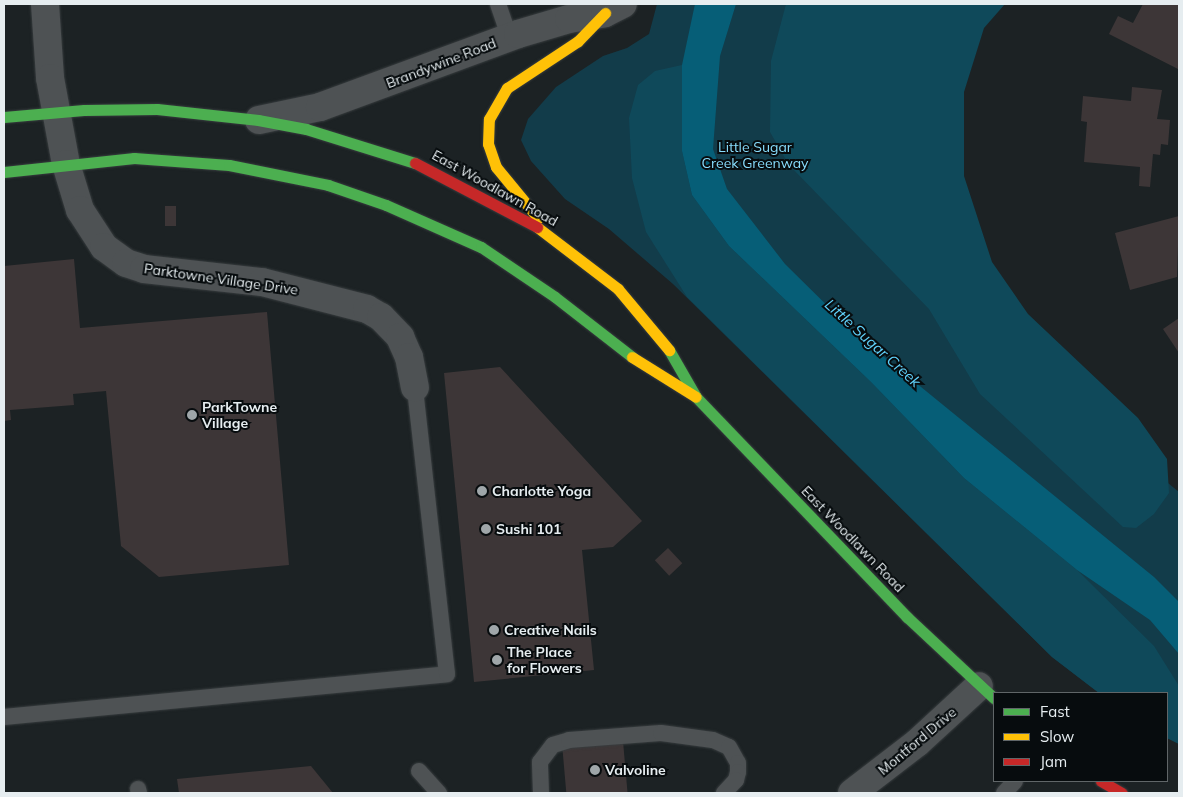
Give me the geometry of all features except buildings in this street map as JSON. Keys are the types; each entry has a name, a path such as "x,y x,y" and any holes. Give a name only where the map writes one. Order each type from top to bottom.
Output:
{"main road":[{"path":"565,246 518,196 496,167 488,144 489,119 495,104 508,88 578,41 614,8"},
{"name":"East Woodlawn Road","path":"4,117 56,112 156,109 258,120 347,140 420,164 530,222 565,246 641,313 663,339 696,397 907,617 987,692"},
{"name":"East Woodlawn Road","path":"4,172 134,158 229,165 285,174 386,205 481,247 554,297 651,371 696,397"},
{"path":"1103,782 1122,793"}],"street":[{"name":"Parktowne Village Drive","path":"45,6 46,42 66,164 80,210 104,247 114,256 144,269 262,282 367,309 381,317 400,337 409,358 415,387"},
{"name":"Brandywine Road","path":"258,120 320,107 510,38 570,19 614,8"},
{"name":"Montford Drive","path":"852,793 987,692"}],"lane":[{"path":"498,4 510,38"},
{"path":"4,717 447,674 415,387"},
{"path":"541,793 540,762 553,745 569,740 661,733 714,740 729,747 738,763 738,772 736,780 724,793"},
{"path":"419,771 439,793"},
{"path":"1004,793 1014,782"}],"green space":[{"name":"Little Sugar Creek Greenway","path":"657,4 884,4 885,61 1056,392 1179,492 1179,744 1168,738 1168,692 1098,692 1052,657 673,284 609,229 565,199 531,161 521,140 528,119 556,87 603,56 627,48 649,34"}],"shaded area":[{"path":"695,4 736,4 720,56 713,149 727,189 785,264 856,334 1154,577 1179,602 1179,654 1150,620 1077,570 964,478 871,382 729,246 692,195 682,151 682,65"},
{"path":"786,4 1005,4 984,28 964,92 964,176 992,262 1028,314 1138,418 1167,459 1169,493 1154,514 1136,528 1123,527 980,394 929,309 789,165 770,132 771,61"},
{"path":"682,65 682,151 692,195 729,246 871,382 964,478 1077,570 1154,646 1179,686 1179,744 1168,738 1168,692 1098,692 1052,657 687,297 646,232 632,178 629,118 638,85 655,71"}],"traffic: fast":[{"path":"4,117 84,110 157,109 258,120 306,129 415,163"},
{"path":"4,172 134,158 229,165 328,185 386,205 481,247 555,297 632,357"},
{"path":"669,350 696,397 907,617 993,697"}],"traffic: slow":[{"path":"538,218 496,167 488,144 489,119 507,88 578,41 605,13"},
{"path":"537,227 618,289 669,350"},
{"path":"632,357 696,397"}],"traffic: jam":[{"path":"415,163 537,227"},
{"path":"1103,782 1122,793"}],"place":[{"name":"ParkTowne Village","path":"192,415"},
{"name":"Charlotte Yoga","path":"482,491"},
{"name":"Sushi 101","path":"486,529"},
{"name":"Creative Nails","path":"494,630"},
{"name":"The Place for Flowers","path":"497,660"},
{"name":"Valvoline","path":"595,770"}],"water label":[{"name":"Little Sugar Creek","path":"873,343"}]}
